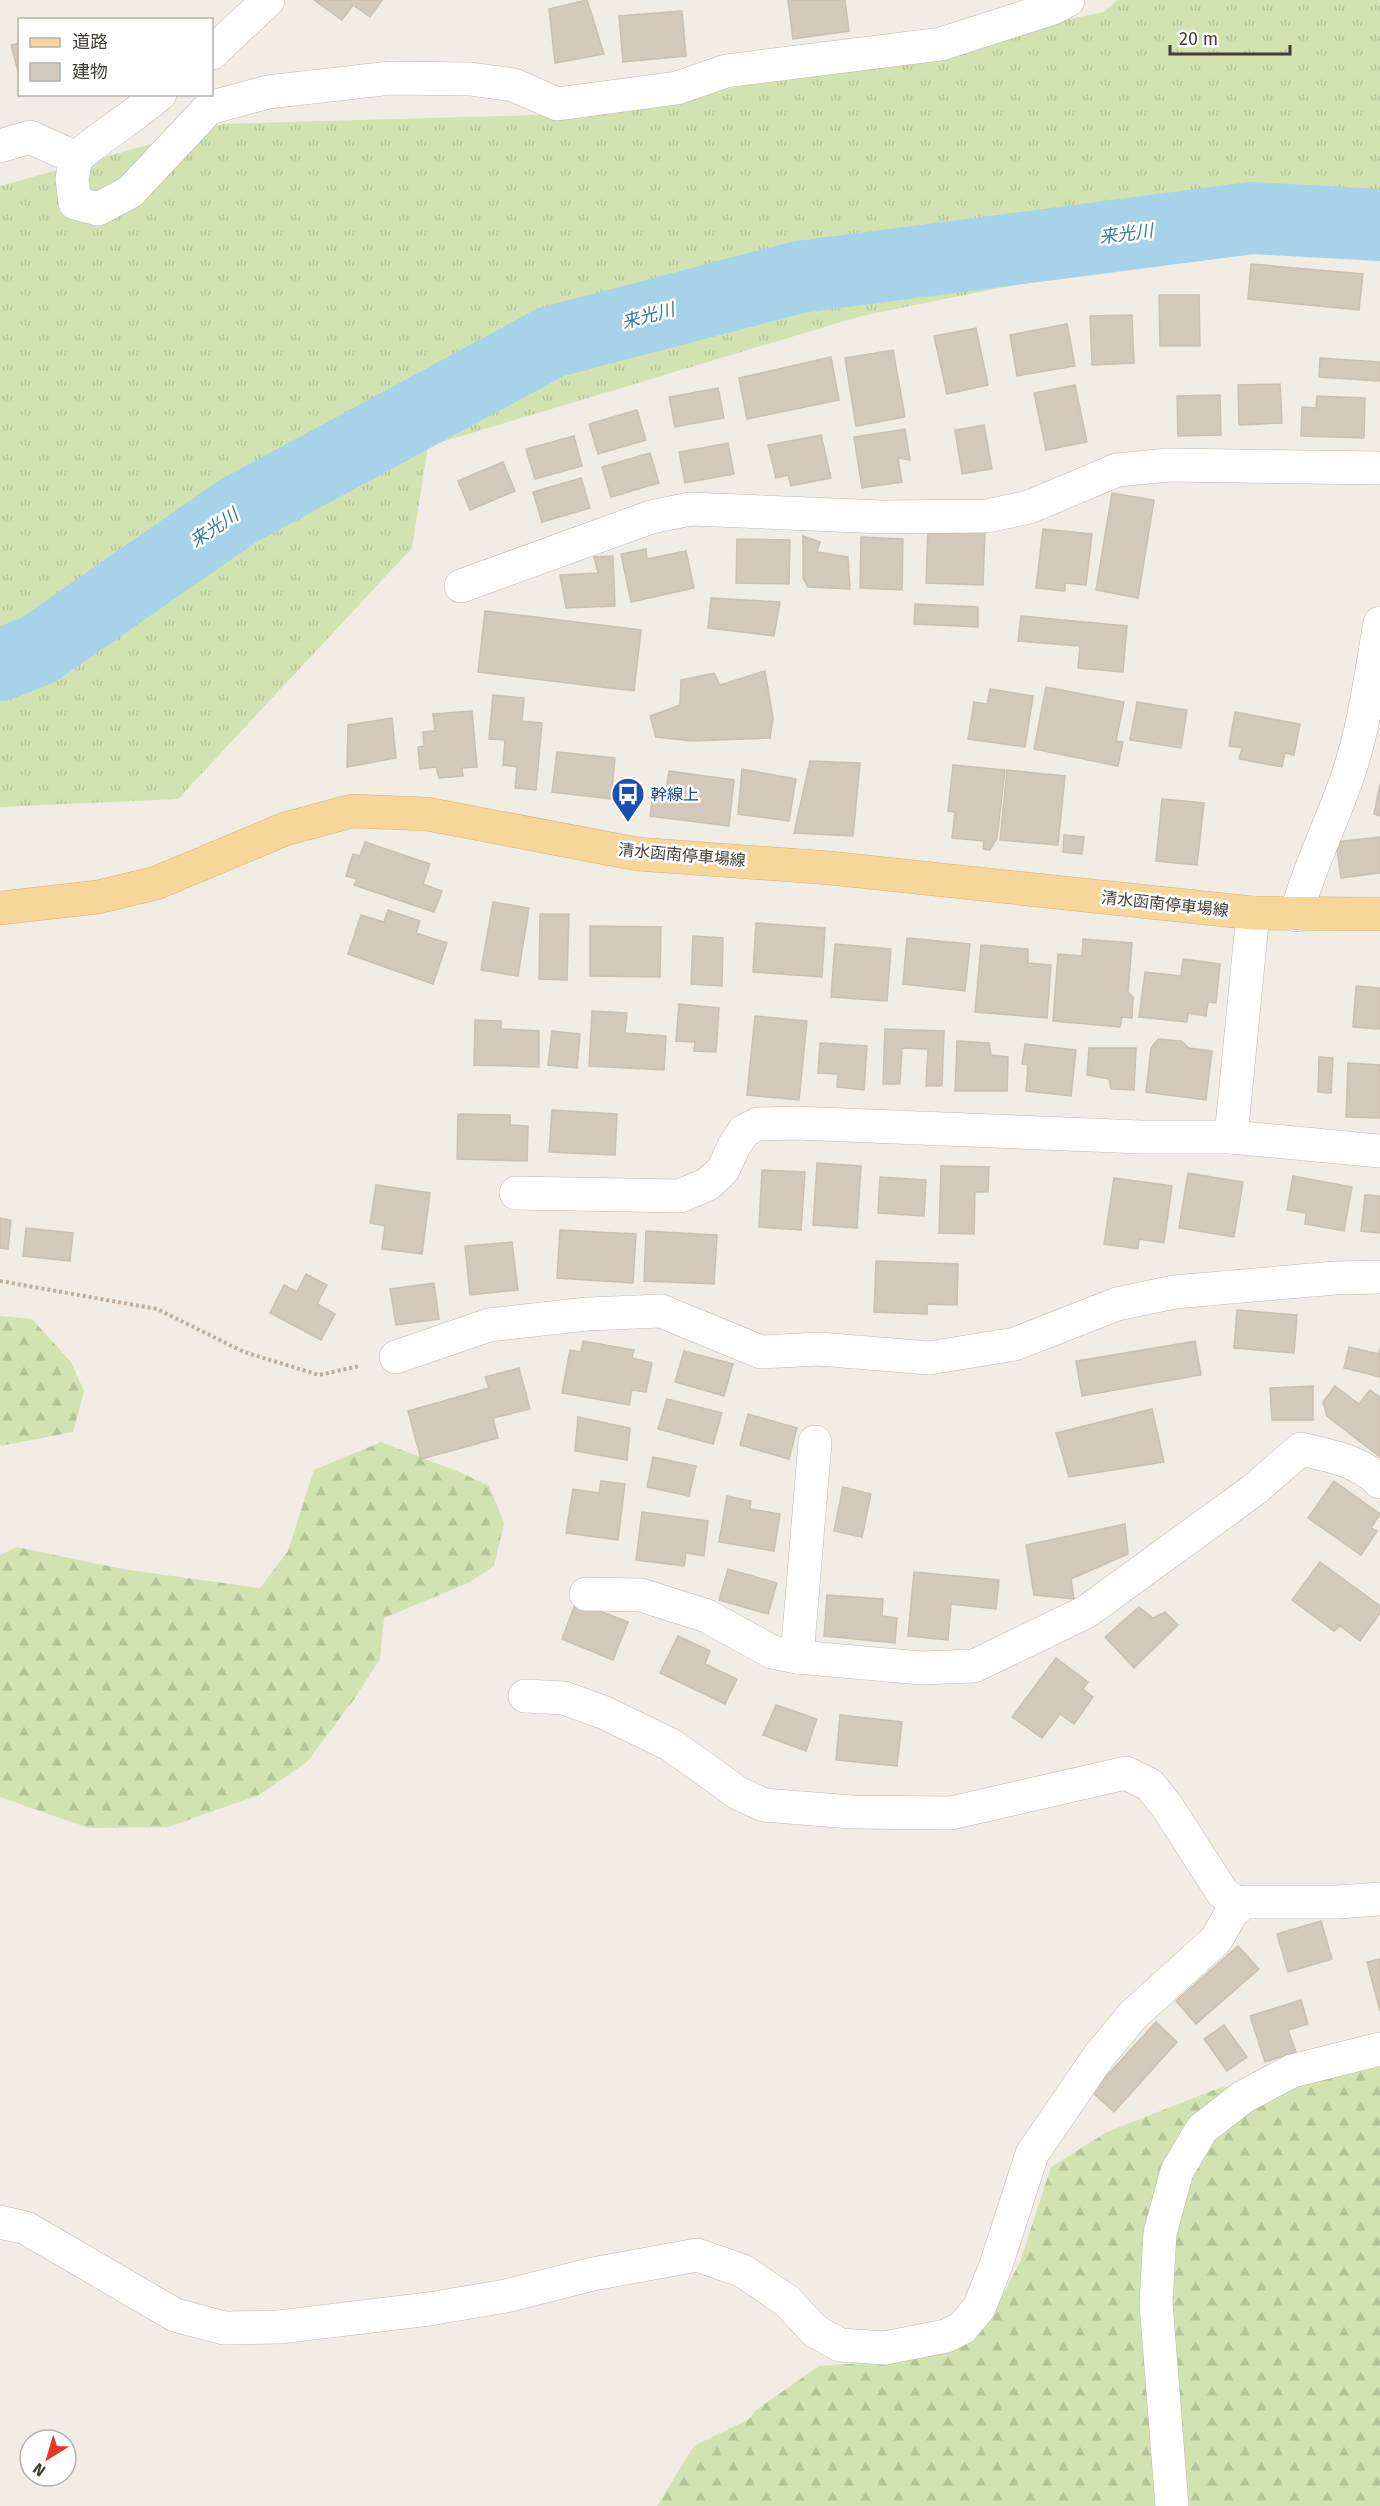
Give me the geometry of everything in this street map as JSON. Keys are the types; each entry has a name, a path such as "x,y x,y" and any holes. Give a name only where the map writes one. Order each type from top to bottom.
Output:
{"main road":[{"name":"清水函南停車場線","path":"0,908 98,897 156,883 285,830 352,811 427,814 637,854 830,868 1253,913 1380,914"}],"street":[{"path":"213,52 268,0"},
{"path":"158,96 76,158 72,179 75,203 98,209 130,192 209,108 268,92 391,78 470,79 514,85 557,104 677,88 726,70 941,44 1053,8 1068,0"},
{"path":"0,146 30,137 76,158"},
{"path":"461,586 651,517 690,509 883,517 987,516 1029,507 1117,471 1169,465 1380,468"},
{"path":"1296,915 1305,881 1349,772 1364,717 1380,623"},
{"path":"1232,1137 1253,913"},
{"path":"516,1193 680,1196 708,1184 723,1170 744,1131 758,1124 796,1123 1141,1137 1232,1137 1380,1151"},
{"path":"396,1358 489,1325 587,1314 660,1311 761,1352 819,1349 929,1358 1015,1344 1117,1304 1174,1292 1335,1278 1380,1277"},
{"path":"797,1657 815,1442"},
{"path":"586,1594 641,1595 707,1616 772,1652 797,1657 921,1668 974,1666 1086,1612 1255,1489 1301,1449 1340,1458 1368,1470 1380,1482"},
{"path":"525,1696 564,1698 606,1713 671,1745 738,1793 764,1805 852,1812 951,1813 1126,1773 1150,1785 1168,1808 1222,1892 1239,1906"},
{"path":"0,2222 26,2228 176,2314 224,2328 279,2327 429,2308 506,2296 592,2274 696,2255 743,2271 787,2301 815,2331 840,2345 885,2348 946,2336 962,2328 980,2308 1032,2154 1099,2056 1132,2015 1216,1940 1232,1912 1244,1902 1338,1902 1380,1899"},
{"path":"1172,2506 1156,2304 1160,2233 1177,2171 1202,2129 1243,2097 1292,2071 1380,2049"}],"path":[{"path":"0,1281 157,1309 244,1352 319,1375 396,1358"}],"green space":[{"path":"1117,0 1380,0 1380,247 1263,235 861,316 428,446 412,548 178,799 0,807 0,186 223,124 610,113 1104,12"},
{"path":"0,1316 32,1319 71,1362 84,1391 73,1432 0,1446"},
{"path":"381,1442 457,1471 489,1486 504,1523 494,1566 468,1583 384,1618 380,1659 355,1698 307,1762 259,1795 168,1827 89,1828 0,1797 0,1555 17,1547 122,1569 260,1588 288,1551 314,1470"},
{"path":"1380,2064 1380,2506 657,2506 694,2446 749,2419 756,2410 819,2366 894,2361 989,2321 1020,2262 1051,2167 1107,2132 1219,2088"}],"building":[{"path":"314,0 382,0 370,17 353,5 342,20"},
{"path":"587,0 604,54 555,63 549,9"},
{"path":"788,0 845,0 849,31 793,39"},
{"path":"682,11 686,56 623,62 619,16"},
{"path":"18,43 18,71 11,45"},
{"path":"1251,264 1363,274 1359,310 1248,299"},
{"path":"1159,295 1199,295 1200,346 1160,346"},
{"path":"1132,315 1134,363 1092,365 1090,316"},
{"path":"1067,324 1075,366 1017,376 1010,335"},
{"path":"976,328 988,385 947,394 934,336"},
{"path":"893,350 905,417 856,426 845,358"},
{"path":"831,357 839,400 747,419 739,378"},
{"path":"1320,358 1380,362 1380,381 1319,377"},
{"path":"1280,384 1282,423 1239,425 1238,385"},
{"path":"1075,385 1087,442 1046,450 1034,393"},
{"path":"718,388 724,418 675,427 669,397"},
{"path":"1220,395 1221,435 1178,436 1177,396"},
{"path":"1317,396 1365,398 1364,438 1301,436 1302,407 1316,408"},
{"path":"637,410 646,440 598,454 589,424"},
{"path":"984,425 992,469 962,474 955,430"},
{"path":"905,429 910,460 898,458 902,482 862,488 854,437"},
{"path":"821,435 831,478 791,486 788,475 776,478 768,445"},
{"path":"574,436 582,466 535,479 526,449"},
{"path":"728,443 734,474 685,483 679,452"},
{"path":"650,453 659,483 611,497 602,467"},
{"path":"503,462 515,491 470,510 458,481"},
{"path":"581,478 590,508 542,522 533,492"},
{"path":"1112,493 1154,500 1138,598 1096,590"},
{"path":"928,529 985,530 983,585 926,583"},
{"path":"1043,529 1092,534 1086,585 1065,583 1065,591 1036,588"},
{"path":"803,536 820,542 817,552 848,557 850,589 808,587 803,578"},
{"path":"861,537 903,539 902,590 860,588"},
{"path":"737,539 790,540 789,584 736,583"},
{"path":"646,549 647,559 686,551 694,588 631,602 621,554"},
{"path":"613,556 615,606 566,608 560,575 598,573 594,557"},
{"path":"711,598 780,602 774,636 708,628"},
{"path":"915,604 978,607 978,627 914,624"},
{"path":"485,611 641,630 634,691 478,672"},
{"path":"1021,616 1127,626 1123,672 1078,668 1080,646 1018,641"},
{"path":"765,671 773,718 770,738 692,741 656,737 650,716 680,705 681,680 714,673 720,685"},
{"path":"1046,687 1124,702 1116,741 1123,742 1118,766 1034,749"},
{"path":"990,689 1033,696 1025,747 968,739 974,702 987,704"},
{"path":"493,695 524,698 522,721 542,723 536,790 515,788 517,767 503,765 505,740 489,739"},
{"path":"1137,702 1187,710 1181,748 1130,740"},
{"path":"472,711 477,767 462,768 463,776 439,778 436,767 420,769 418,747 424,746 423,732 435,731 433,714"},
{"path":"1235,712 1300,724 1294,755 1285,753 1282,767 1239,759 1242,748 1229,746"},
{"path":"392,718 396,758 347,767 348,725"},
{"path":"557,752 615,758 611,799 552,792"},
{"path":"810,761 860,763 853,836 794,833"},
{"path":"953,765 1005,770 997,838 990,850 983,849 984,841 952,838 955,812 948,811"},
{"path":"742,769 796,779 789,821 738,814"},
{"path":"1007,770 1065,776 1058,845 1000,840"},
{"path":"669,771 734,780 729,826 650,816 654,788 666,790"},
{"path":"1380,784 1380,816 1374,814"},
{"path":"1162,799 1204,803 1197,865 1156,861"},
{"path":"1064,835 1084,837 1082,854 1063,852"},
{"path":"1380,837 1380,873 1341,878 1336,842"},
{"path":"365,842 430,864 423,884 442,891 434,912 354,885 357,879 346,876 353,854 360,856"},
{"path":"493,902 529,908 518,976 481,970"},
{"path":"388,910 420,921 416,933 447,943 433,984 348,954 361,915 384,922"},
{"path":"540,914 569,914 567,980 539,979"},
{"path":"756,923 825,928 822,977 753,972"},
{"path":"590,926 661,927 660,977 590,976"},
{"path":"693,936 723,938 722,986 691,984"},
{"path":"907,938 970,944 965,991 903,984"},
{"path":"1083,939 1132,943 1128,992 1133,997 1132,1018 1122,1017 1120,1027 1053,1021 1058,954 1082,956"},
{"path":"835,944 891,949 887,1001 831,997"},
{"path":"981,945 1028,949 1028,963 1051,965 1047,1018 975,1012"},
{"path":"1183,959 1220,964 1216,1003 1208,1002 1206,1016 1188,1013 1187,1022 1139,1017 1145,972 1181,976"},
{"path":"1356,986 1380,988 1380,1029 1353,1027"},
{"path":"679,1004 719,1008 716,1052 694,1051 695,1042 676,1041"},
{"path":"592,1011 627,1013 625,1033 666,1036 664,1070 589,1066"},
{"path":"755,1016 807,1021 799,1100 747,1095"},
{"path":"475,1020 501,1021 501,1029 539,1031 539,1067 474,1065"},
{"path":"885,1029 944,1031 942,1086 926,1086 928,1049 902,1048 900,1084 883,1084"},
{"path":"552,1031 580,1034 577,1068 548,1065"},
{"path":"1158,1039 1181,1041 1189,1048 1212,1051 1206,1100 1146,1092 1151,1048"},
{"path":"957,1041 989,1043 991,1055 1008,1057 1007,1091 955,1091"},
{"path":"820,1043 867,1046 864,1090 837,1087 838,1074 818,1073"},
{"path":"1025,1044 1076,1050 1071,1096 1026,1091 1028,1065 1022,1064"},
{"path":"1089,1048 1136,1048 1134,1090 1111,1089 1109,1079 1087,1075"},
{"path":"1319,1057 1333,1058 1331,1093 1318,1092"},
{"path":"1348,1063 1380,1065 1380,1118 1346,1117"},
{"path":"552,1110 617,1114 615,1155 549,1152"},
{"path":"458,1114 510,1115 510,1125 528,1126 527,1161 457,1159"},
{"path":"817,1163 861,1166 857,1228 813,1225"},
{"path":"941,1166 989,1167 988,1192 975,1192 974,1234 939,1233"},
{"path":"762,1170 805,1172 801,1230 759,1227"},
{"path":"1188,1173 1243,1182 1234,1237 1179,1228"},
{"path":"1293,1176 1352,1187 1344,1231 1305,1224 1306,1213 1287,1210"},
{"path":"880,1177 926,1180 924,1216 878,1213"},
{"path":"1114,1178 1172,1186 1164,1243 1139,1239 1138,1249 1104,1244"},
{"path":"376,1185 430,1193 422,1254 382,1249 385,1226 370,1223"},
{"path":"1365,1195 1380,1196 1380,1233 1361,1231"},
{"path":"0,1218 11,1220 8,1249 0,1248"},
{"path":"26,1228 73,1233 70,1261 23,1256"},
{"path":"560,1230 636,1234 633,1283 557,1278"},
{"path":"646,1231 717,1235 714,1284 644,1281"},
{"path":"512,1242 518,1290 470,1295 465,1246"},
{"path":"876,1261 958,1264 957,1305 927,1304 927,1314 874,1312"},
{"path":"306,1274 327,1285 317,1304 335,1314 321,1340 270,1313 284,1285 297,1292"},
{"path":"434,1283 439,1319 396,1325 390,1289"},
{"path":"1237,1310 1297,1315 1294,1353 1234,1348"},
{"path":"583,1341 634,1350 632,1358 652,1363 646,1392 632,1390 629,1405 562,1393 570,1350 581,1352"},
{"path":"1195,1341 1201,1375 1082,1396 1076,1361"},
{"path":"1349,1347 1379,1354 1380,1348 1380,1377 1344,1368"},
{"path":"684,1351 733,1364 724,1396 675,1382"},
{"path":"519,1368 530,1409 493,1418 498,1438 421,1459 408,1411 489,1388 485,1377"},
{"path":"1313,1386 1313,1420 1272,1420 1270,1388"},
{"path":"1335,1386 1359,1404 1370,1390 1380,1397 1380,1457 1327,1416 1323,1402"},
{"path":"667,1399 722,1413 713,1444 658,1429"},
{"path":"1152,1409 1164,1462 1069,1477 1056,1433"},
{"path":"748,1414 797,1428 789,1459 740,1445"},
{"path":"578,1417 630,1428 627,1460 575,1451"},
{"path":"653,1457 696,1466 689,1496 647,1487"},
{"path":"601,1481 625,1484 618,1540 566,1533 573,1489 599,1493"},
{"path":"1334,1481 1380,1514 1371,1528 1377,1531 1361,1555 1308,1518"},
{"path":"843,1487 871,1494 862,1537 834,1531"},
{"path":"727,1496 751,1501 750,1509 780,1514 774,1551 719,1542"},
{"path":"642,1512 708,1521 704,1556 686,1553 684,1566 636,1560"},
{"path":"1125,1524 1128,1554 1071,1579 1074,1599 1034,1595 1026,1545"},
{"path":"1320,1562 1380,1606 1380,1613 1360,1641 1340,1626 1334,1631 1292,1600"},
{"path":"728,1569 777,1583 768,1614 719,1600"},
{"path":"914,1572 999,1580 996,1609 951,1604 948,1640 908,1636"},
{"path":"827,1595 883,1599 882,1616 897,1618 895,1643 824,1636"},
{"path":"576,1602 628,1622 613,1660 562,1639"},
{"path":"1139,1607 1153,1618 1165,1612 1178,1625 1134,1668 1105,1637"},
{"path":"678,1636 710,1651 705,1664 737,1679 725,1704 660,1673"},
{"path":"1056,1658 1088,1682 1083,1689 1093,1697 1074,1724 1060,1714 1042,1738 1012,1717"},
{"path":"776,1705 817,1719 806,1751 763,1735"},
{"path":"840,1715 902,1722 897,1766 836,1760"},
{"path":"1321,1921 1332,1959 1288,1972 1277,1934"},
{"path":"1238,1946 1259,1969 1196,2024 1176,2001"},
{"path":"1380,1959 1380,2011 1367,1962"},
{"path":"1301,2000 1308,2024 1288,2030 1296,2052 1265,2062 1250,2016"},
{"path":"1156,2022 1177,2042 1114,2112 1092,2092"},
{"path":"1224,2025 1247,2057 1227,2071 1204,2039"}],"waterway":[{"name":"来光川","path":"0,665 38,650 238,511 551,342 799,277 1252,218 1380,225"}],"place":[{"name":"幹線上","path":"628,823"}]}
